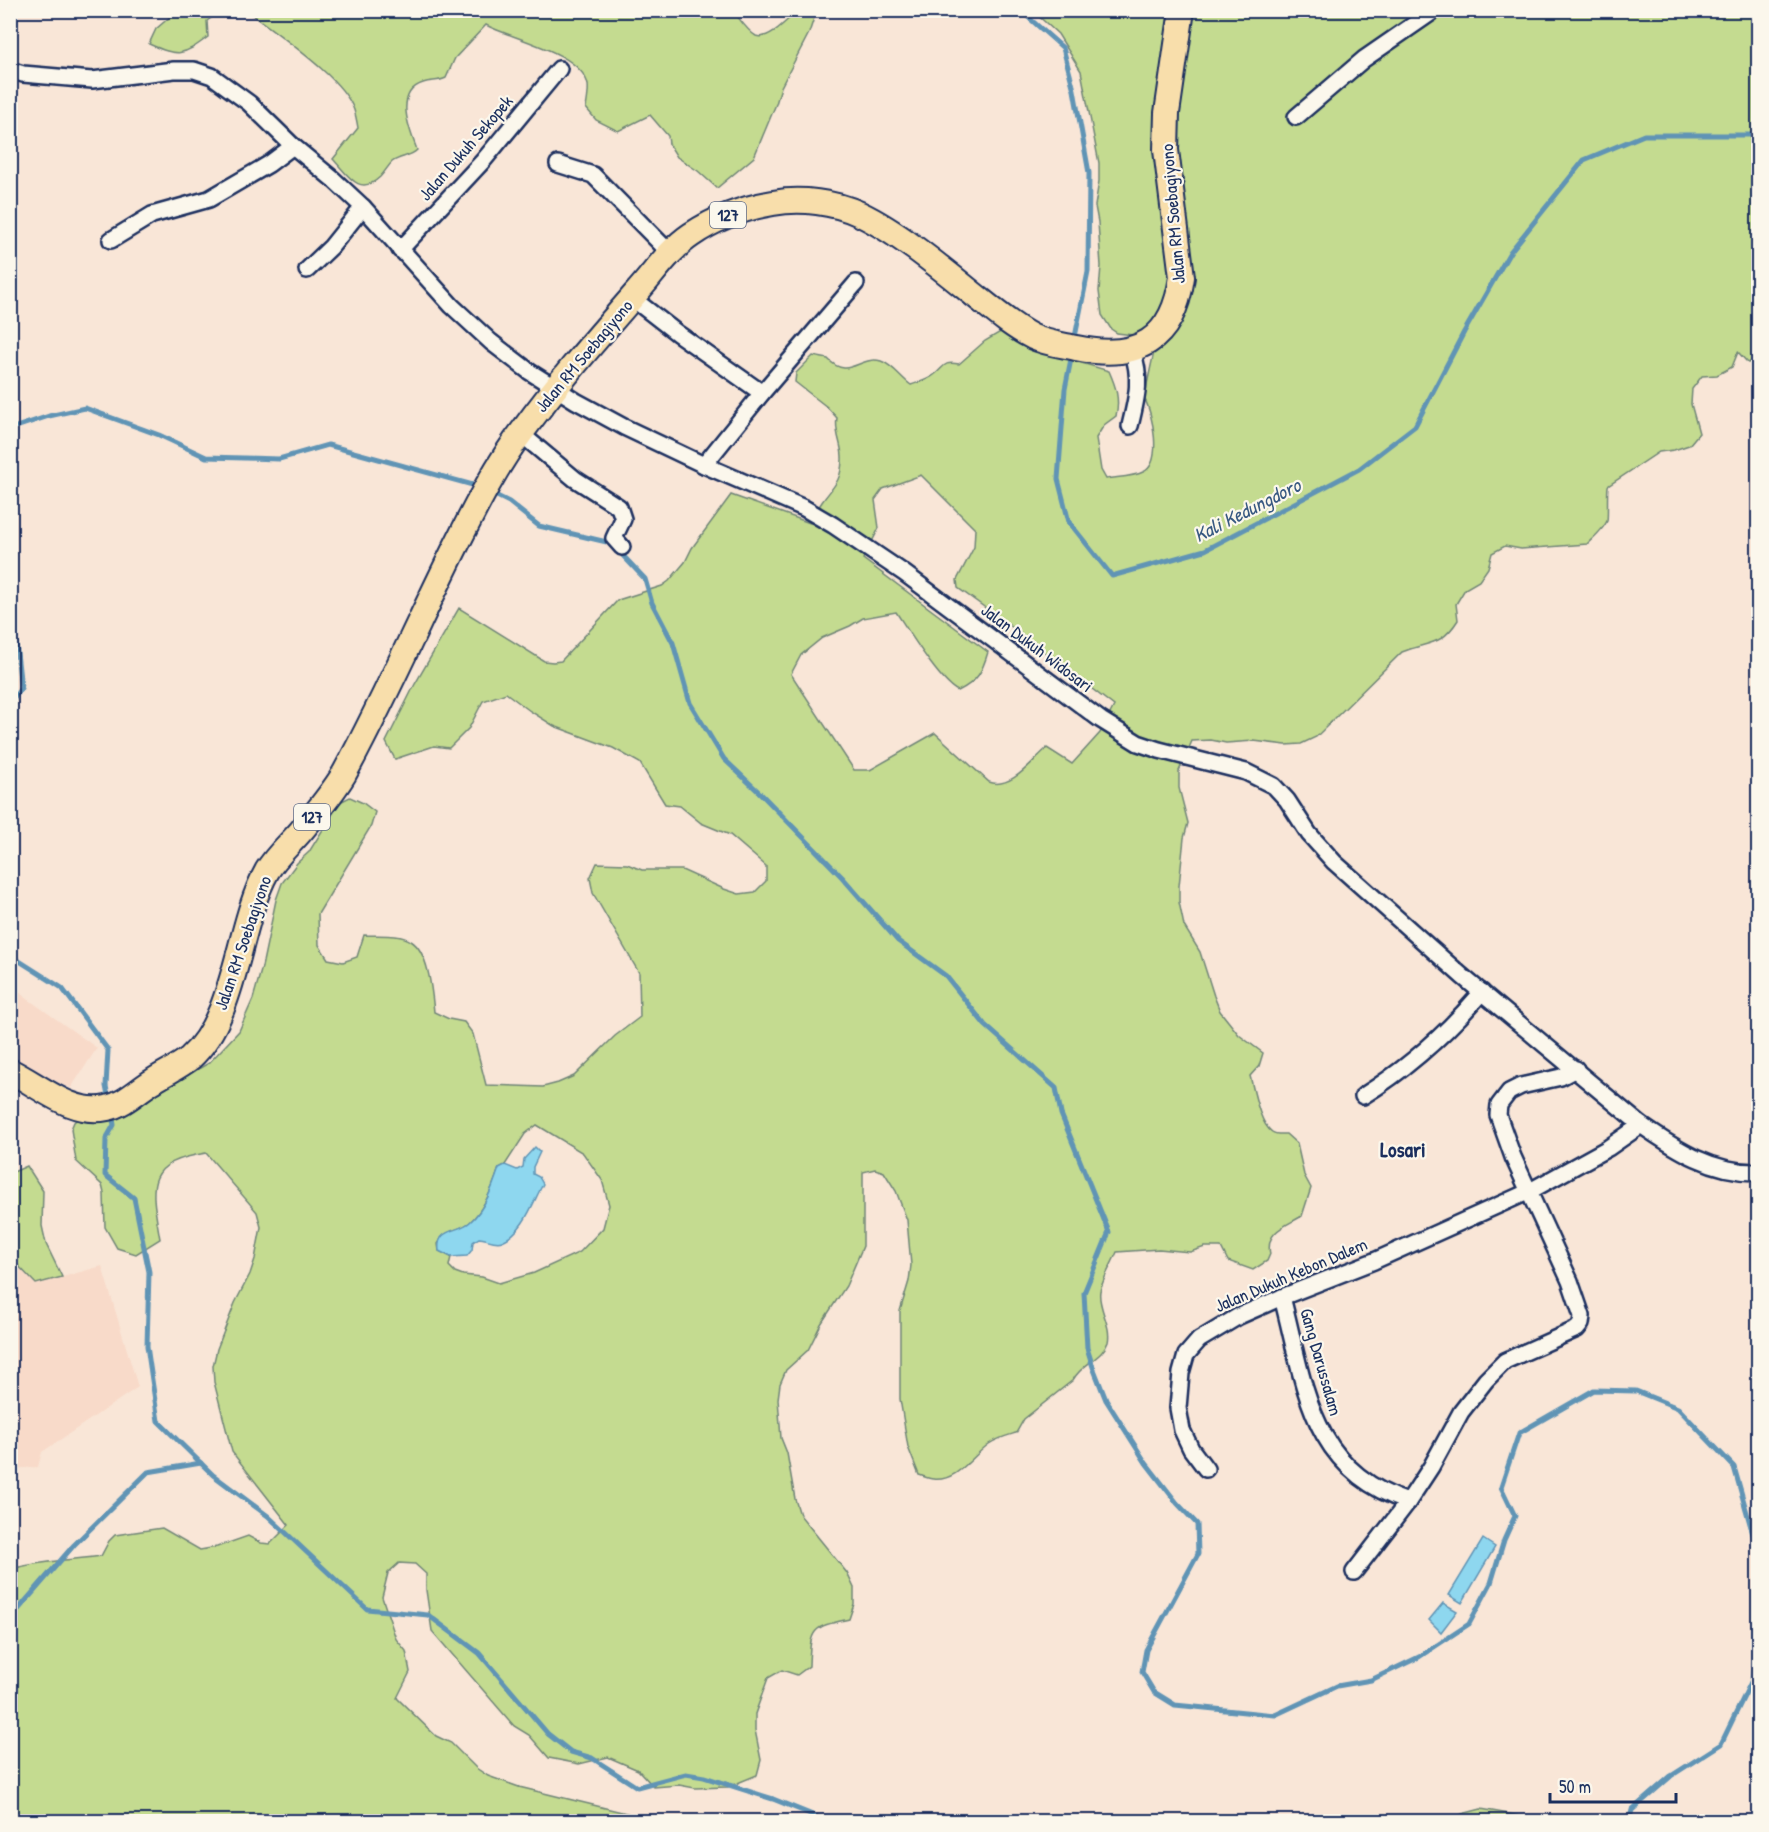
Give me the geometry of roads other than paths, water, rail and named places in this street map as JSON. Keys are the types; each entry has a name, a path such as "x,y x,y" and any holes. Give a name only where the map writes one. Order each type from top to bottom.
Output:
{"main road":[{"name":"Jalan RM Soebagiyono","path":"10,1071 64,1101 83,1109 96,1110 121,1103 148,1083 193,1056 204,1042 223,1004 255,897 265,875 341,779 396,674 434,591 495,473 520,433 555,388 687,237 710,223 737,212 777,202 803,201 831,204 858,213 887,230 1036,339 1089,351 1132,350 1150,342 1165,327 1179,292 1182,277 1166,150 1167,113 1182,10"}],"street":[{"path":"1296,117 1364,59 1435,10"},
{"name":"Jalan Dukuh Sekopek","path":"400,250 483,161 559,69"},
{"path":"10,70 23,74 92,80 174,70 194,70 212,76 249,103 293,146 363,207 452,306 490,342 555,388"},
{"path":"111,240 152,215 218,194 269,164 293,146"},
{"path":"558,164 593,175 671,254"},
{"path":"307,270 338,238 363,207"},
{"path":"704,465 856,283"},
{"path":"632,298 762,393"},
{"path":"1130,426 1139,387 1138,367 1132,350"},
{"name":"Jalan Dukuh Widosari","path":"555,388 624,427 704,465 804,508 833,525 904,573 1101,720 1138,743 1264,779 1281,792 1309,834 1334,862 1482,992"},
{"path":"520,433 575,479 621,510 623,519 614,538 622,547"},
{"path":"1363,1096 1403,1069 1465,1012 1482,992 1641,1125 1674,1147 1701,1161 1734,1170 1758,1172"},
{"path":"1354,1572 1408,1502 1431,1467 1461,1412 1486,1380 1505,1361 1577,1329 1581,1324 1582,1316 1570,1281 1498,1115 1499,1105 1509,1092 1521,1086 1561,1077 1576,1069"},
{"name":"Jalan Dukuh Kebon Dalem","path":"1206,1469 1191,1449 1182,1431 1178,1408 1181,1373 1186,1355 1198,1340 1282,1297 1374,1261 1530,1191 1608,1148 1641,1125"},
{"name":"Gang Darussalam","path":"1282,1297 1312,1411 1328,1444 1351,1470 1374,1488 1408,1502"}],"water":[{"path":"535,1147 540,1152 533,1167 533,1174 539,1177 543,1184 527,1216 516,1231 499,1242 479,1238 473,1242 472,1250 467,1256 451,1257 439,1251 439,1244 444,1235 470,1222 480,1211 499,1168 505,1165 517,1170 523,1167 524,1159"},
{"path":"1483,1539 1495,1547 1462,1603 1449,1595"},
{"path":"1443,1603 1457,1611 1441,1632 1429,1620"}],"waterway":[{"name":"Kali Kedungdoro","path":"941,10 950,10"},
{"name":"Kali Kedungdoro","path":"1020,10 1063,48 1074,90 1089,173 1088,272 1074,342"},
{"name":"Kali Kedungdoro","path":"1072,354 1065,389 1058,479 1069,522 1112,576 1205,550 1359,469 1415,426 1464,332 1510,252 1584,160 1644,135 1752,135 1758,140"},
{"path":"10,429 49,416 85,408 159,435 206,457 279,459 328,445 480,487"},
{"path":"491,493 509,502 539,526 611,543 645,579 652,603 673,643 690,703 724,759 842,877 898,941 946,976 985,1025 1056,1088 1061,1114 1109,1232 1084,1293 1087,1348 1093,1367 1106,1400 1146,1463 1177,1503 1197,1524 1198,1554 1146,1650 1142,1672 1154,1692 1175,1705 1275,1715 1337,1686 1371,1680 1419,1657 1469,1624 1491,1583 1504,1540 1515,1516 1501,1487 1519,1433 1594,1390 1636,1391 1678,1408 1734,1467 1758,1552"},
{"path":"10,621 14,626 21,688 10,704"},
{"path":"10,955 62,988 108,1050 106,1086 109,1101"},
{"path":"112,1113 114,1125 106,1139 105,1175 134,1198 149,1272 147,1346 158,1421 213,1475 268,1516 367,1609 428,1615 479,1653 548,1734 571,1752 592,1758 637,1787 686,1774 704,1777 773,1799 830,1822"},
{"path":"10,1619 74,1545 148,1472 201,1463"},
{"path":"1629,1822 1632,1810 1671,1776 1721,1744 1752,1680 1758,1634"}],"district":[{"name":"Losari","path":"1403,1150"}]}
